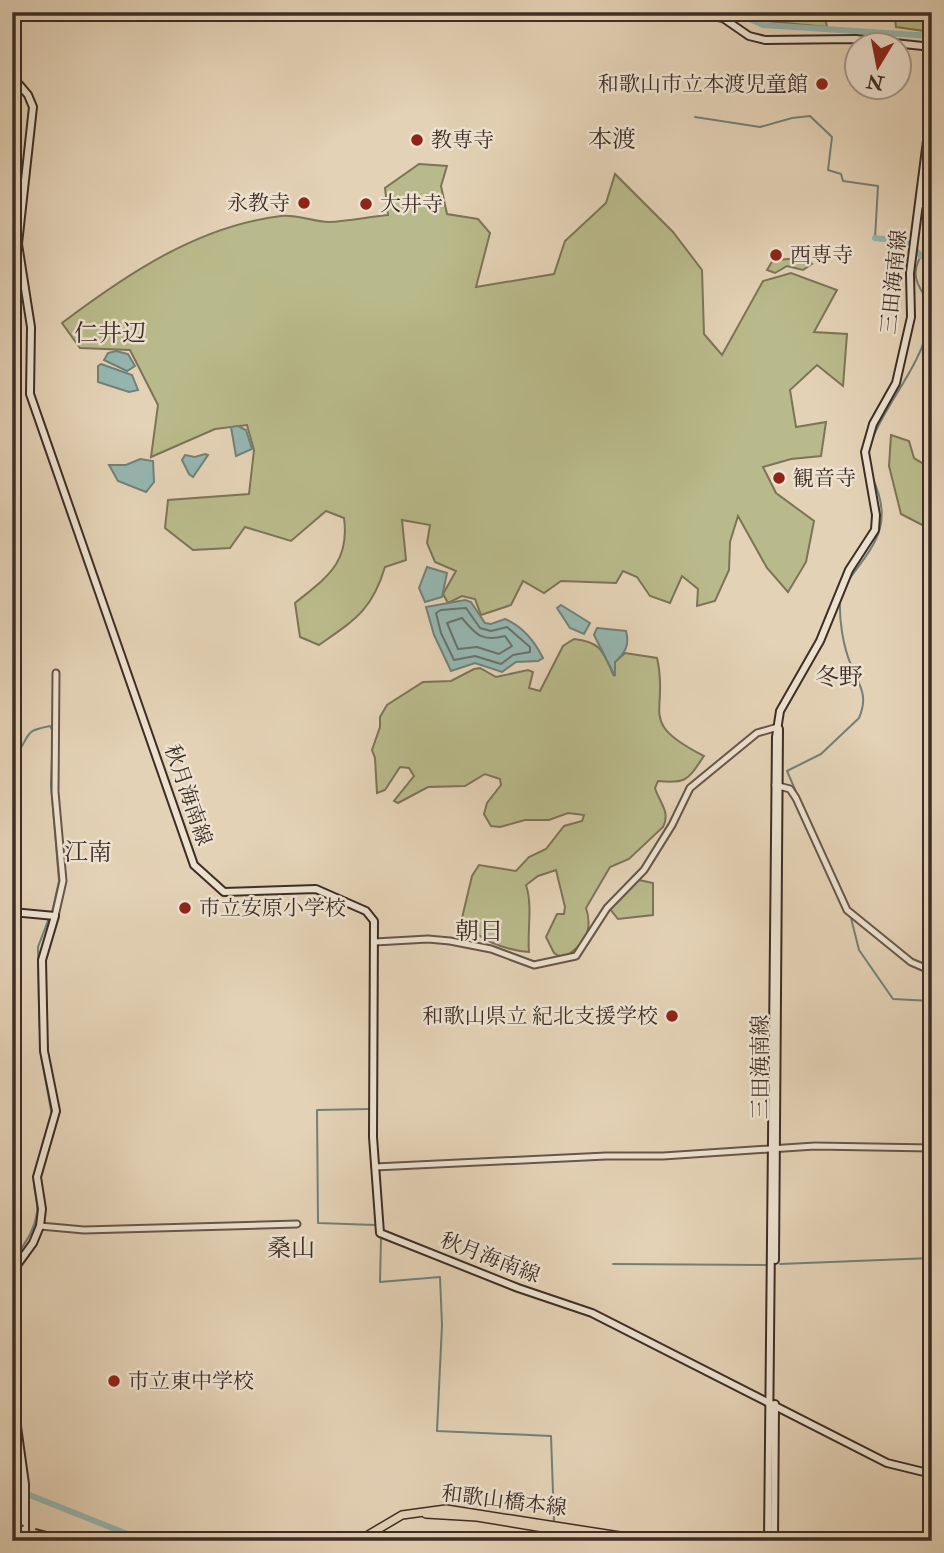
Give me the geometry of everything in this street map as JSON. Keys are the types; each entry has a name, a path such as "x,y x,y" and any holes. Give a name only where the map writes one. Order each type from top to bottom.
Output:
{"main road":[{"path":"693,12 723,18 749,36 765,40 856,39 932,47"},
{"name":"秋月海南線","path":"12,76 28,95 33,107 18,244 31,327 30,394 194,865 224,892 311,888 322,890 371,916 375,942 374,1167 378,1228 385,1236 592,1313 887,1463 932,1474"},
{"name":"三田海南線","path":"773,1406 778,727 780,711 820,641 846,575 875,530 876,515 865,452 873,424 896,383 911,317 909,288 932,102"},
{"path":"12,912 55,916 42,960 44,1051 56,1111 37,1177 42,1209 40,1226 33,1242 12,1272"},
{"path":"12,1365 24,1486 25,1541"},
{"path":"771,1541 773,1406"},
{"name":"和歌山橋本線","path":"358,1541 402,1517 428,1509 455,1509 652,1541"},
{"name":"和歌山橋本線","path":"365,1541 402,1517 426,1514 459,1515 622,1541"}],"street":[{"path":"919,205 932,204"},
{"path":"55,916 63,881 55,792 57,673"},
{"path":"375,942 428,939 450,941 491,949 534,965 576,956 607,908 644,870 691,788 757,733 778,727"},
{"path":"778,785 790,789 796,798 850,913 911,962 932,971"},
{"path":"374,1167 606,1156 663,1156 774,1147 932,1148"},
{"path":"40,1226 84,1230 297,1224"}],"green space":[{"path":"745,12 824,12 827,27 765,21"},
{"path":"894,12 932,13 932,32 896,27"},
{"path":"419,164 447,166 441,186 447,214 478,219 490,233 476,287 554,274 565,241 606,203 615,174 673,232 702,270 704,334 722,355 763,281 791,273 837,290 814,332 847,334 843,386 817,365 790,390 796,427 826,422 821,456 791,459 763,467 776,493 814,521 806,562 788,592 767,568 738,516 730,542 729,570 715,601 697,606 698,589 682,576 670,603 650,596 637,577 623,571 616,583 561,581 544,593 523,581 511,605 481,615 475,599 462,596 448,603 443,594 456,571 435,562 427,543 430,525 402,520 406,560 385,567 368,604 343,628 319,645 300,637 295,603 326,577 340,558 345,534 344,518 326,511 291,541 245,527 230,548 193,550 165,528 168,500 249,494 254,450 247,425 215,429 151,457 158,405 130,350 80,348 62,323 138,270 192,241 221,230 250,221 281,216 329,222 388,215 385,188"},
{"path":"805,258 812,264 803,270 787,266 775,273 767,270 773,260"},
{"path":"891,435 909,441 914,458 932,469 932,530 901,514 889,466"},
{"path":"574,639 596,646 614,676 615,662 625,653 657,658 662,724 669,734 704,756 686,778 676,782 658,781 655,788 666,817 663,827 629,859 610,867 586,908 589,924 585,937 563,958 554,953 546,937 557,914 564,914 565,907 556,870 538,876 526,885 529,902 529,952 510,949 483,938 462,918 472,876 479,865 516,871 529,857 546,849 564,826 582,821 584,815 568,813 549,820 525,820 500,827 491,826 484,814 487,803 501,785 500,779 485,774 465,786 428,787 398,803 394,801 414,776 409,768 400,767 385,790 377,793 372,750 380,727 380,717 387,705 423,682 451,681 480,668 496,677 528,670 533,672 529,688 540,691 563,646"},
{"path":"639,880 653,883 653,915 618,919 610,909"}],"water":[{"path":"116,351 128,354 135,366 127,371 104,360 108,353"},
{"path":"101,364 132,375 138,390 129,392 98,382 98,366"},
{"path":"238,426 246,430 252,449 236,456 231,427"},
{"path":"185,455 195,457 208,455 193,477 182,460"},
{"path":"140,459 153,461 154,482 146,492 118,481 109,465 126,465"},
{"path":"427,567 447,573 442,597 425,602 419,588"},
{"path":"465,600 471,602 485,623 491,624 505,619 517,626 532,640 543,658 538,661 516,662 502,672 475,663 451,671 434,635 426,607"},
{"path":"561,605 590,623 584,634 570,628 557,608"},
{"path":"597,628 626,631 627,645 615,662 615,676 594,635"}],"waterway":[{"path":"734,12 763,25 932,36"},
{"path":"695,117 760,127 810,116 832,137 828,170 841,174 843,181 878,186 875,238"},
{"path":"875,238 908,242 921,256 932,249"},
{"path":"870,444 919,354 930,321 929,304 916,275 921,256"},
{"path":"847,582 873,545 881,522 882,508 872,477"},
{"path":"12,487 19,490 20,508 12,541"},
{"path":"800,801 787,771 821,754 859,718 862,710 862,690 848,658 844,641 840,599"},
{"path":"12,749 19,751 30,733 36,729 50,726 53,731 51,784 59,881 52,913"},
{"path":"826,857 850,909"},
{"path":"850,914 859,950 893,999 932,1001"},
{"path":"49,918 38,947 41,1055 52,1116"},
{"path":"370,1109 317,1110 318,1223 375,1225"},
{"path":"376,1131 377,1146"},
{"path":"12,1263 30,1234 35,1220 37,1208 34,1175"},
{"path":"381,1238 380,1282 440,1277 442,1325 437,1431 551,1436 554,1521"},
{"path":"780,1264 932,1258"},
{"path":"613,1264 768,1265"},
{"path":"12,1488 145,1541"},
{"path":"554,1534 554,1541"}],"railway":[{"path":"12,1523 82,1541"}],"place":[{"name":"和歌山市立本渡児童館","path":"822,84"},
{"name":"教専寺","path":"417,140"},
{"name":"永教寺","path":"304,203"},
{"name":"大井寺","path":"366,204"},
{"name":"西専寺","path":"776,255"},
{"name":"観音寺","path":"779,478"},
{"name":"市立安原小学校","path":"185,908"},
{"name":"和歌山県立 紀北支援学校","path":"672,1016"},
{"name":"市立東中学校","path":"114,1381"}],"district":[{"name":"本渡","path":"612,139"},
{"name":"仁井辺","path":"110,333"},
{"name":"冬野","path":"839,677"},
{"name":"江南","path":"88,852"},
{"name":"朝日","path":"479,931"},
{"name":"桑山","path":"291,1248"}]}
